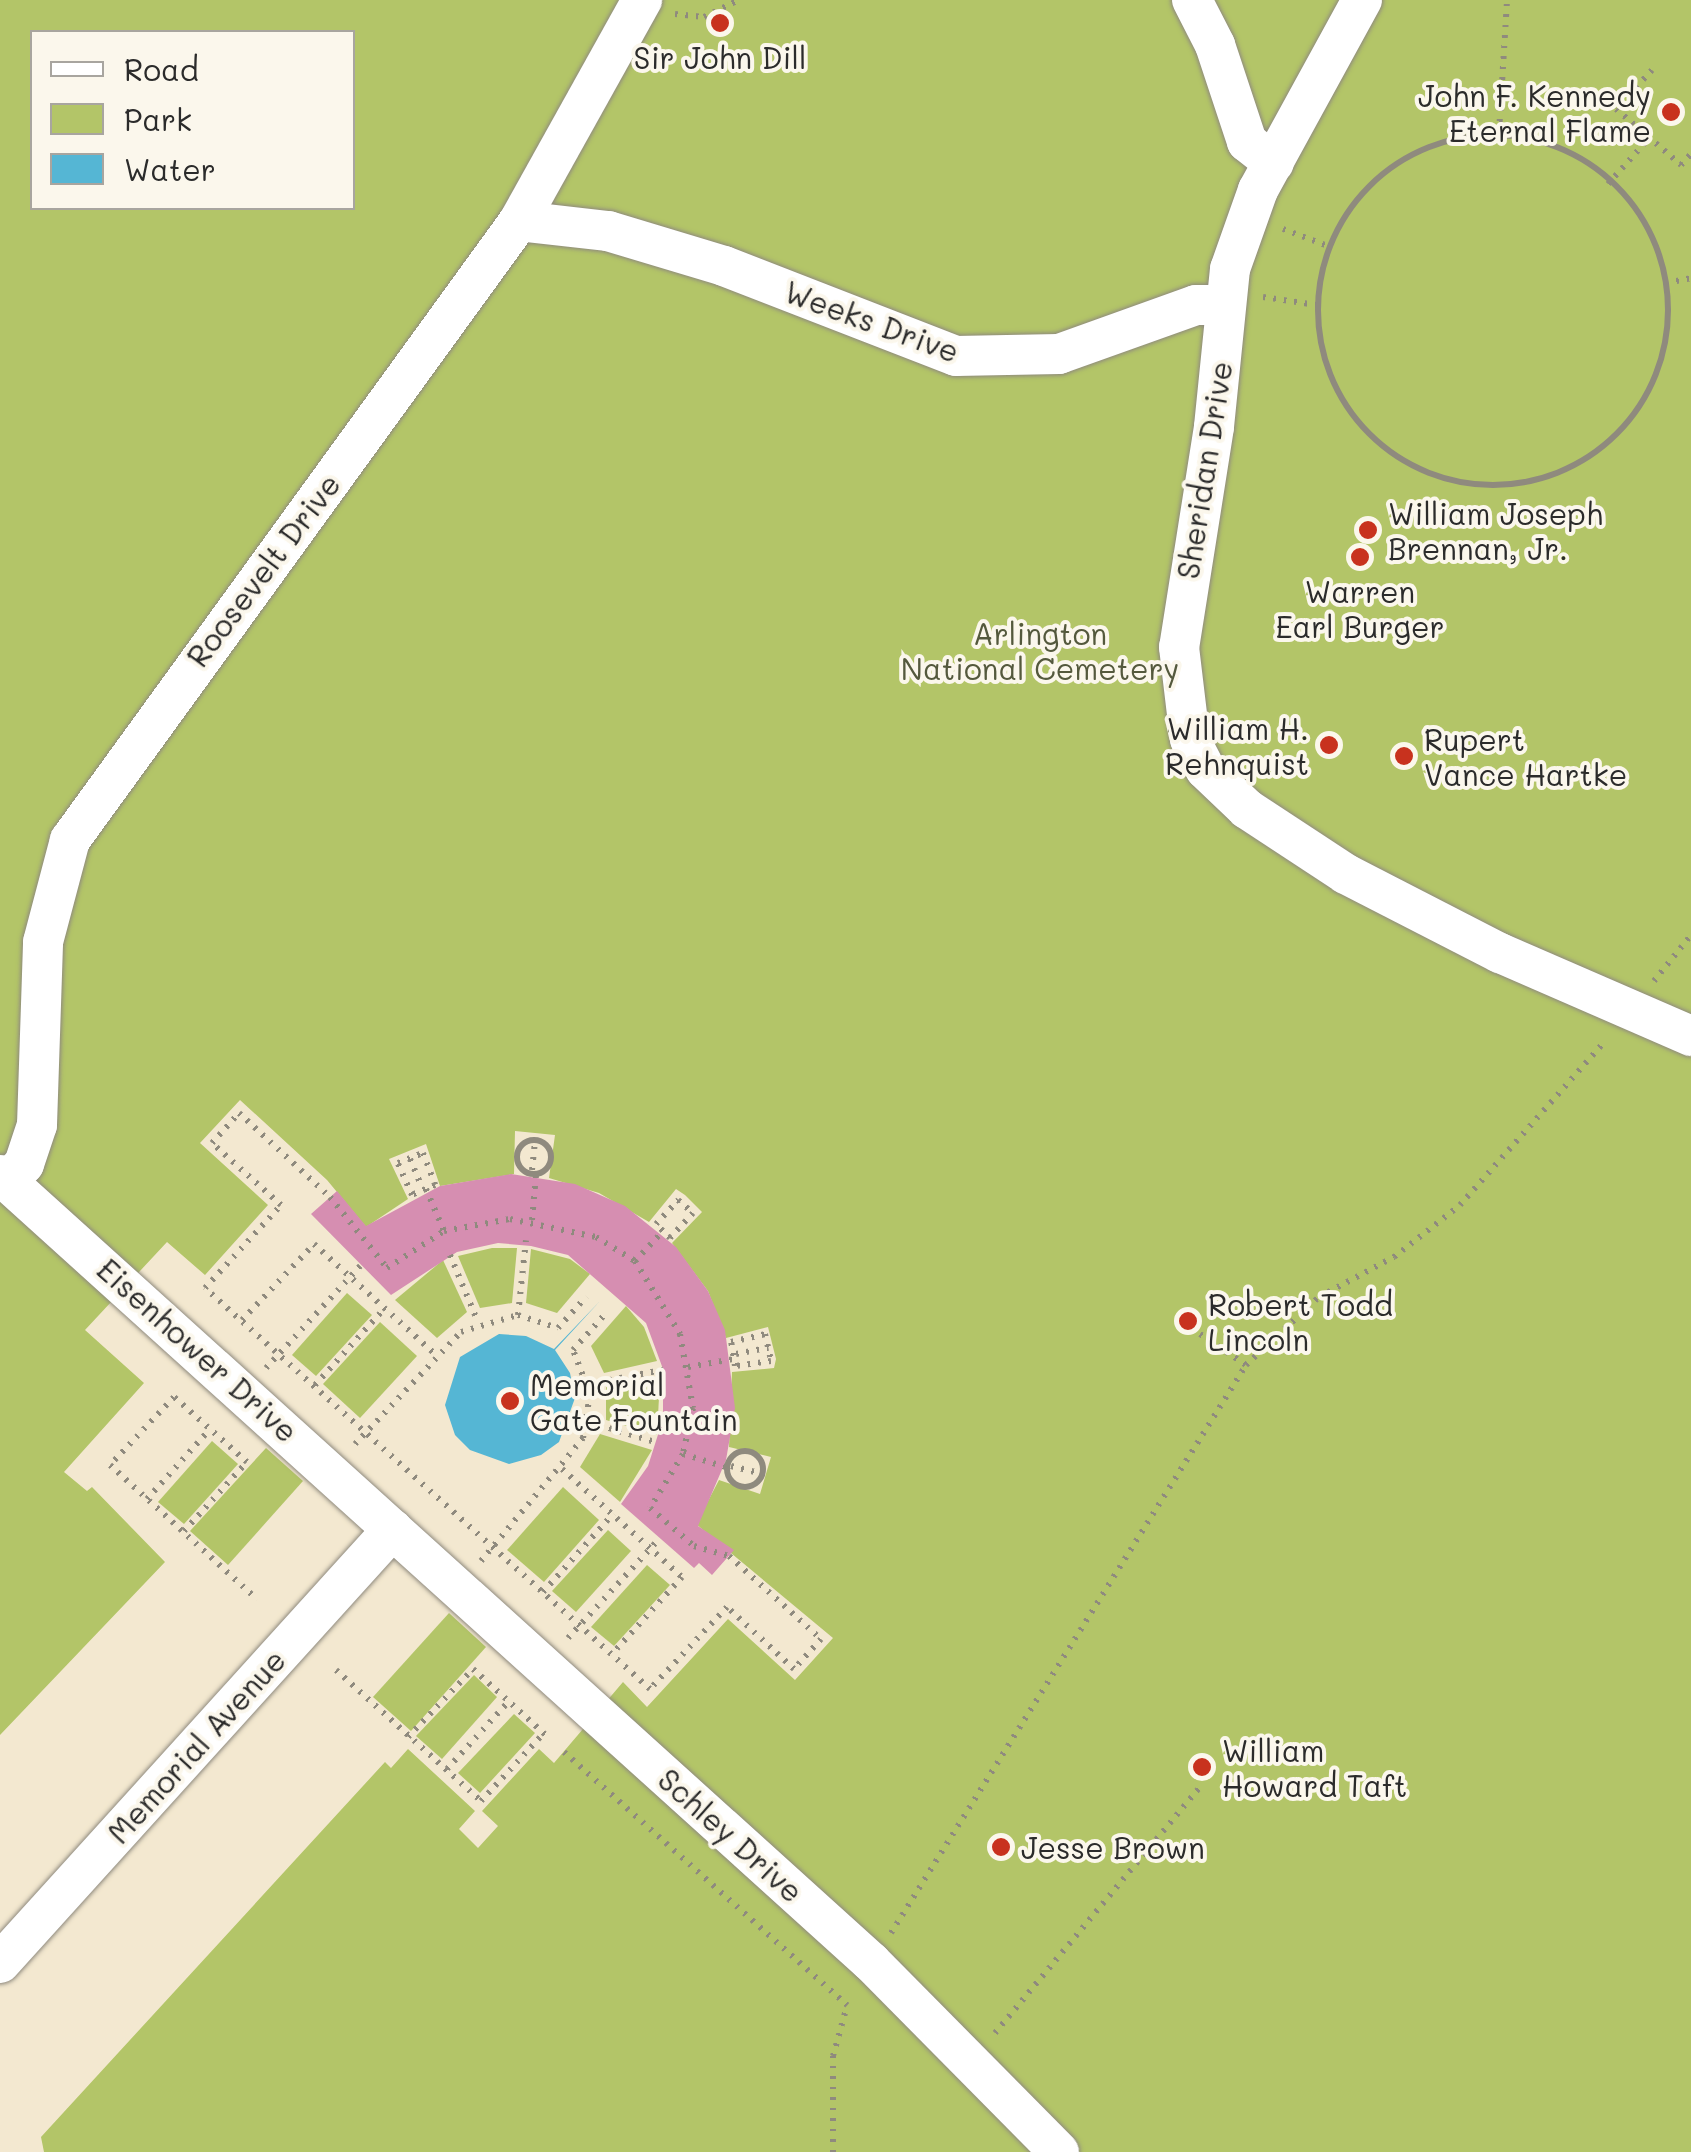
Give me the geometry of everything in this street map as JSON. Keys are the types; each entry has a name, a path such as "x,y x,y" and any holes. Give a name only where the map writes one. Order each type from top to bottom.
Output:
{"street":[{"path":"1192,0 1215,44 1247,142 1274,162"},
{"name":"Sheridan Drive","path":"1362,0 1248,215 1238,300 1179,647 1184,716 1199,760 1247,809 1346,874 1623,1020 1691,1036"},
{"name":"Roosevelt Drive","path":"3,1178 24,1164 37,1124 42,942 70,840 107,781 520,221 656,7"},
{"name":"Weeks Drive","path":"520,221 608,231 724,266 956,356 1059,354 1196,305 1238,300"},
{"name":"Eisenhower Drive","path":"3,1178 393,1529"},
{"name":"Memorial Avenue","path":"0,1963 393,1529"},
{"name":"Schley Drive","path":"393,1529 871,1962 1059,2152"}],"path":[{"path":"656,7 704,17 739,0"},
{"path":"1499,132 1507,0"},
{"path":"1652,70 1616,109 1681,165 1691,154"},
{"path":"1499,132 1563,148 1608,184 1650,228 1670,309 1662,357 1629,424 1575,466 1502,484 1433,476 1374,440 1336,386 1316,305 1328,246 1354,203 1389,170 1440,144 1499,132"},
{"path":"1608,184 1649,138"},
{"path":"1289,231 1328,246"},
{"path":"1666,283 1691,278"},
{"path":"1238,300 1316,305"},
{"path":"885,1943 1246,1365 1318,1298 1394,1256 1460,1205 1623,1020 1691,935"},
{"path":"239,1112 330,1197 387,1268 444,1231 480,1221 532,1220 596,1237 636,1260 670,1312 688,1368 693,1408 682,1454 650,1508 694,1546 729,1556 821,1638 794,1669 727,1607 650,1689 206,1288 280,1205 212,1143 239,1112"},
{"path":"521,1139 549,1140 546,1176 534,1172 520,1173 521,1139"},
{"path":"532,1220 535,1140"},
{"path":"423,1154 435,1185 424,1188 412,1195 398,1163 423,1154"},
{"path":"410,1158 444,1231"},
{"path":"678,1200 693,1213 670,1238 663,1231 656,1224 678,1200"},
{"path":"636,1260 663,1231"},
{"path":"518,1314 526,1240"},
{"path":"242,1320 314,1244 436,1356"},
{"path":"450,1256 478,1322"},
{"path":"263,1371 360,1266"},
{"path":"350,1449 436,1356 478,1322 518,1314 558,1328 586,1297"},
{"path":"315,1386 384,1309"},
{"path":"479,1564 562,1468 589,1422 589,1384 573,1350 606,1313"},
{"path":"765,1334 771,1362 735,1366 735,1356 731,1342 765,1334"},
{"path":"1200,1334 1246,1365"},
{"path":"688,1368 768,1348"},
{"path":"589,1384 668,1368"},
{"path":"184,1531 247,1462 174,1397 110,1465 257,1598"},
{"path":"147,1499 218,1420"},
{"path":"589,1422 658,1443"},
{"path":"734,1452 766,1460 758,1488 723,1476 728,1466 734,1452"},
{"path":"682,1454 762,1474"},
{"path":"562,1468 682,1577 611,1655"},
{"path":"543,1592 613,1514"},
{"path":"564,1642 658,1539"},
{"path":"336,1670 408,1737 481,1801 546,1735 473,1669 408,1737"},
{"path":"446,1770 518,1692"},
{"path":"564,1752 847,2006"},
{"path":"1008,2021 1200,1788"},
{"path":"833,2152 832,2056 852,1994"}],"green space":[{"name":"Arlington National Cemetery","path":"0,0 1691,0 1691,2152 44,2152 41,2137 385,1762 391,1768 408,1749 475,1811 459,1829 478,1848 498,1826 482,1811 539,1749 554,1763 623,1682 647,1707 728,1619 795,1680 833,1638 696,1524 719,1480 760,1494 771,1457 729,1447 732,1372 774,1368 776,1359 768,1327 726,1338 708,1291 672,1243 702,1212 685,1195 676,1189 649,1222 599,1193 549,1178 555,1135 515,1131 514,1174 440,1186 426,1144 389,1159 408,1199 366,1227 327,1180 240,1100 200,1143 268,1205 205,1275 167,1242 85,1330 144,1383 64,1472 87,1491 92,1487 165,1562 0,1735"},
{"path":"492,1248 517,1248 512,1303 480,1308 458,1256"},
{"path":"531,1249 570,1259 590,1274 557,1313 526,1303"},
{"path":"443,1260 467,1312 437,1338 395,1300"},
{"path":"347,1293 372,1315 316,1376 292,1355"},
{"path":"626,1306 644,1327 657,1361 604,1373 591,1346"},
{"path":"380,1322 417,1356 360,1418 323,1384"},
{"path":"660,1378 657,1435 606,1420 606,1387"},
{"path":"600,1434 652,1450 620,1502 580,1467"},
{"path":"212,1441 238,1464 184,1524 158,1502"},
{"path":"266,1448 303,1481 228,1565 190,1531"},
{"path":"563,1487 599,1520 544,1582 507,1550"},
{"path":"608,1530 631,1551 576,1612 552,1591"},
{"path":"647,1565 670,1585 614,1646 591,1627"},
{"path":"449,1613 486,1647 411,1731 373,1697"},
{"path":"474,1675 497,1697 442,1759 416,1736"},
{"path":"514,1714 535,1733 480,1793 458,1773"}],"water":[{"name":"Memorial Gate Fountain","path":"600,1301 555,1350 570,1373 575,1398 559,1442 541,1455 509,1464 470,1450 455,1435 445,1405 460,1357 499,1334 526,1336 554,1349"}],"building":[{"path":"511,1174 575,1184 625,1206 676,1247 708,1291 725,1330 735,1408 726,1460 698,1526 734,1550 712,1575 699,1563 694,1568 621,1504 648,1466 663,1419 663,1369 646,1323 568,1255 531,1246 498,1243 457,1252 391,1295 311,1214 337,1191 366,1226 440,1186"}],"place":[{"name":"Sir John Dill","path":"720,23"},
{"name":"John F. Kennedy Eternal Flame","path":"1671,112"},
{"name":"William Joseph Brennan, Jr.","path":"1368,530"},
{"name":"Warren Earl Burger","path":"1360,557"},
{"name":"William H. Rehnquist","path":"1329,745"},
{"name":"Rupert Vance Hartke","path":"1404,756"},
{"name":"Robert Todd Lincoln","path":"1188,1321"},
{"name":"Memorial Gate Fountain","path":"510,1401"},
{"name":"William Howard Taft","path":"1202,1767"},
{"name":"Jesse Brown","path":"1001,1847"}]}
